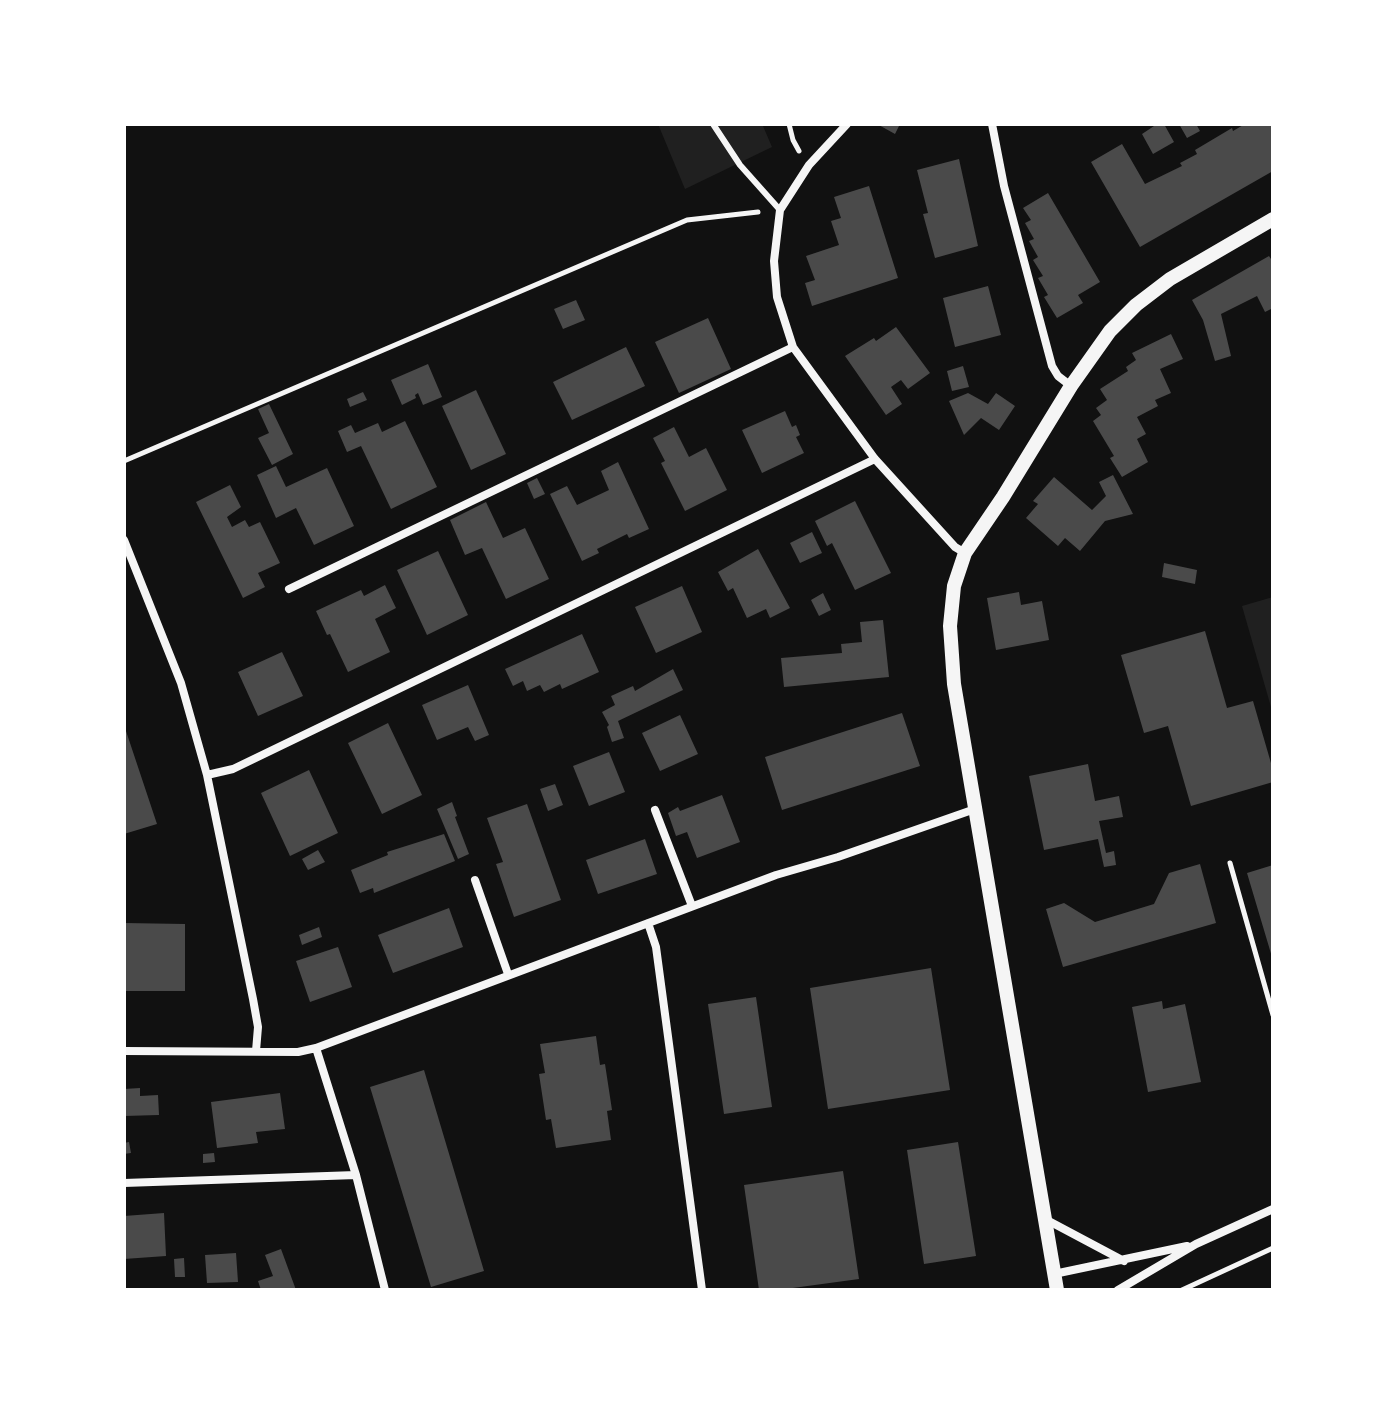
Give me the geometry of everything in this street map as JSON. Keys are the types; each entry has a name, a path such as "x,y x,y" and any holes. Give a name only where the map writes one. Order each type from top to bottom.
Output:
{"street":[{"path":"847,124 809,165 780,210 774,261 777,297 793,347 875,459 955,547 965,553"},
{"path":"992,124 1004,186 1052,366 1058,376 1071,386"},
{"path":"1057,1290 954,684 950,626 954,586 965,553 1071,386 1110,331 1136,305 1170,279 1273,219"},
{"path":"289,589 793,347"},
{"path":"207,775 233,769 875,459"},
{"path":"124,540 181,683 207,775 258,1027 256,1051"},
{"path":"124,1051 298,1052 316,1048 776,875 838,857 975,809"},
{"path":"655,810 692,906"},
{"path":"475,880 508,974"},
{"path":"648,923 656,947 702,1290"},
{"path":"316,1048 356,1175 385,1290"},
{"path":"124,1183 356,1175"},
{"path":"1118,1290 1196,1244 1273,1209"},
{"path":"1045,1219 1125,1261"},
{"path":"1054,1274 1196,1244"}],"lane":[{"path":"713,124 740,165 780,210"}],"path":[{"path":"789,124 793,140 809,165"},
{"path":"124,461 687,220 780,210"},
{"path":"1230,863 1273,1015"},
{"path":"1182,1290 1273,1248"}],"shaded area":[{"path":"658,124 764,124 772,147 685,189"},
{"path":"1273,597 1273,714 1242,606"}],"building":[{"path":"877,124 900,124 895,134"},
{"path":"1157,124 1164,124 1174,142 1153,154 1142,134"},
{"path":"1179,124 1196,124 1200,131 1187,138"},
{"path":"1245,124 1273,124 1273,171 1140,247 1091,162 1122,144 1145,184 1182,166 1180,163 1197,154 1195,150 1232,128 1233,131"},
{"path":"959,159 978,246 935,258 923,214 928,213 917,170"},
{"path":"869,186 898,278 812,306 805,283 815,280 806,256 839,245 831,221 841,218 834,197"},
{"path":"1048,193 1100,282 1078,295 1083,303 1057,318 1044,297 1048,295 1038,278 1043,276 1033,260 1038,257 1029,241 1034,239 1025,223 1031,220 1023,208"},
{"path":"1269,256 1273,262 1273,308 1265,312 1257,296 1221,314 1231,356 1215,361 1203,320 1192,300"},
{"path":"988,286 1001,335 955,347 943,298"},
{"path":"576,300 585,320 563,329 554,309"},
{"path":"708,318 731,369 679,393 655,342"},
{"path":"896,327 930,373 908,389 901,380 891,387 902,404 886,415 845,356"},
{"path":"1171,334 1183,359 1160,369 1171,393 1155,400 1158,406 1137,417 1146,434 1137,439 1148,462 1122,477 1110,458 1114,456 1093,421 1101,415 1096,408 1107,400 1100,389 1128,371 1126,367 1136,360 1132,353"},
{"path":"626,347 645,386 572,420 553,382"},
{"path":"428,364 442,397 423,405 418,393 416,398 402,405 391,380"},
{"path":"963,366 969,387 952,391 947,371"},
{"path":"476,390 506,454 471,470 442,406"},
{"path":"363,392 367,400 350,407 347,399"},
{"path":"968,393 988,404 996,393 1015,406 999,430 981,418 964,435 949,401"},
{"path":"269,404 293,454 272,465 258,438 269,433 258,409"},
{"path":"785,411 792,427 796,425 800,435 796,437 804,453 762,473 742,430"},
{"path":"405,421 437,487 391,509 361,446 347,452 338,431 351,425 355,433 378,423 382,432"},
{"path":"674,427 689,457 706,448 727,490 685,511 661,463 665,461 653,438"},
{"path":"618,462 649,529 629,538 627,534 597,549 599,553 582,561 550,494 567,486 577,505 609,490 601,471"},
{"path":"276,466 286,487 327,468 354,526 314,545 296,508 276,518 257,475"},
{"path":"1113,475 1133,514 1105,521 1080,551 1065,538 1058,546 1026,518 1038,504 1033,501 1054,477 1092,510 1106,496 1099,482"},
{"path":"537,478 545,494 534,499 527,483"},
{"path":"230,485 241,507 227,517 232,527 245,520 249,527 260,522 280,563 258,573 265,587 243,598 196,502"},
{"path":"855,501 891,573 855,590 832,543 827,546 815,521"},
{"path":"486,502 503,538 525,528 549,579 506,599 482,548 465,555 450,520"},
{"path":"812,532 822,553 800,563 790,543"},
{"path":"758,549 790,608 770,618 766,609 747,618 733,588 728,591 718,572"},
{"path":"438,551 468,615 427,635 397,570"},
{"path":"1164,563 1197,570 1195,584 1162,577"},
{"path":"385,585 396,608 375,619 390,652 348,672 316,611 361,590 364,596"},
{"path":"682,586 702,632 656,653 635,607"},
{"path":"1019,592 1021,605 1042,601 1049,640 996,650 987,598"},
{"path":"823,593 831,610 819,616 811,600"},
{"path":"883,620 889,677 784,687 781,658 842,653 841,644 862,642 860,622"},
{"path":"1205,631 1227,708 1253,701 1273,770 1273,782 1191,806 1168,726 1144,733 1121,655"},
{"path":"582,634 599,672 562,689 560,684 544,692 540,685 527,691 523,681 513,686 505,669"},
{"path":"282,652 303,696 258,716 238,672"},
{"path":"673,669 683,690 618,721 624,738 612,742 609,725 602,712 615,705 611,696 633,686 635,691"},
{"path":"468,685 489,735 475,741 468,727 437,740 422,705"},
{"path":"902,713 920,766 782,810 765,757"},
{"path":"680,715 698,754 660,771 642,733"},
{"path":"388,723 422,795 382,814 348,743"},
{"path":"124,725 157,824 124,834"},
{"path":"609,752 625,792 589,806 573,766"},
{"path":"1088,764 1095,801 1119,796 1123,817 1099,821 1106,853 1114,851 1116,865 1104,867 1098,839 1044,850 1029,776"},
{"path":"309,770 338,833 290,856 261,793"},
{"path":"555,784 563,805 548,811 540,789"},
{"path":"722,795 740,842 697,858 687,832 676,836 668,813 678,807 680,811"},
{"path":"452,802 469,854 458,859 437,809"},
{"path":"527,804 561,900 514,917 496,864 503,862 487,818"},
{"path":"444,834 455,861 374,893 373,888 360,893 351,870 388,855 387,852"},
{"path":"645,839 657,874 598,894 586,860"},
{"path":"318,850 325,862 308,870 302,859"},
{"path":"1200,864 1216,923 1063,967 1046,909 1064,903 1095,922 1154,904 1169,873"},
{"path":"1273,865 1273,957 1272,957 1247,873"},
{"path":"449,908 463,947 393,973 378,935"},
{"path":"124,923 185,924 185,991 124,991"},
{"path":"319,927 322,937 302,945 299,935"},
{"path":"338,947 352,987 310,1002 296,961"},
{"path":"931,968 950,1090 828,1109 810,988"},
{"path":"756,997 772,1107 724,1114 708,1004"},
{"path":"1162,1001 1163,1009 1185,1004 1201,1082 1148,1092 1132,1007"},
{"path":"596,1036 600,1065 605,1064 612,1110 607,1111 611,1140 556,1148 551,1119 546,1120 539,1074 545,1073 540,1044"},
{"path":"424,1070 484,1271 431,1287 370,1087"},
{"path":"140,1088 140,1096 158,1095 159,1115 124,1116 124,1089"},
{"path":"280,1093 285,1129 256,1132 258,1143 217,1148 211,1102"},
{"path":"129,1142 131,1153 124,1154 124,1143"},
{"path":"958,1142 976,1256 924,1264 907,1150"},
{"path":"214,1153 215,1162 203,1163 203,1154"},
{"path":"843,1171 859,1279 759,1290 744,1185"},
{"path":"164,1213 166,1256 124,1259 124,1216"},
{"path":"281,1249 296,1290 261,1290 258,1281 273,1276 265,1255"},
{"path":"236,1253 238,1282 207,1283 205,1255"},
{"path":"184,1258 185,1277 175,1277 174,1259"}]}
